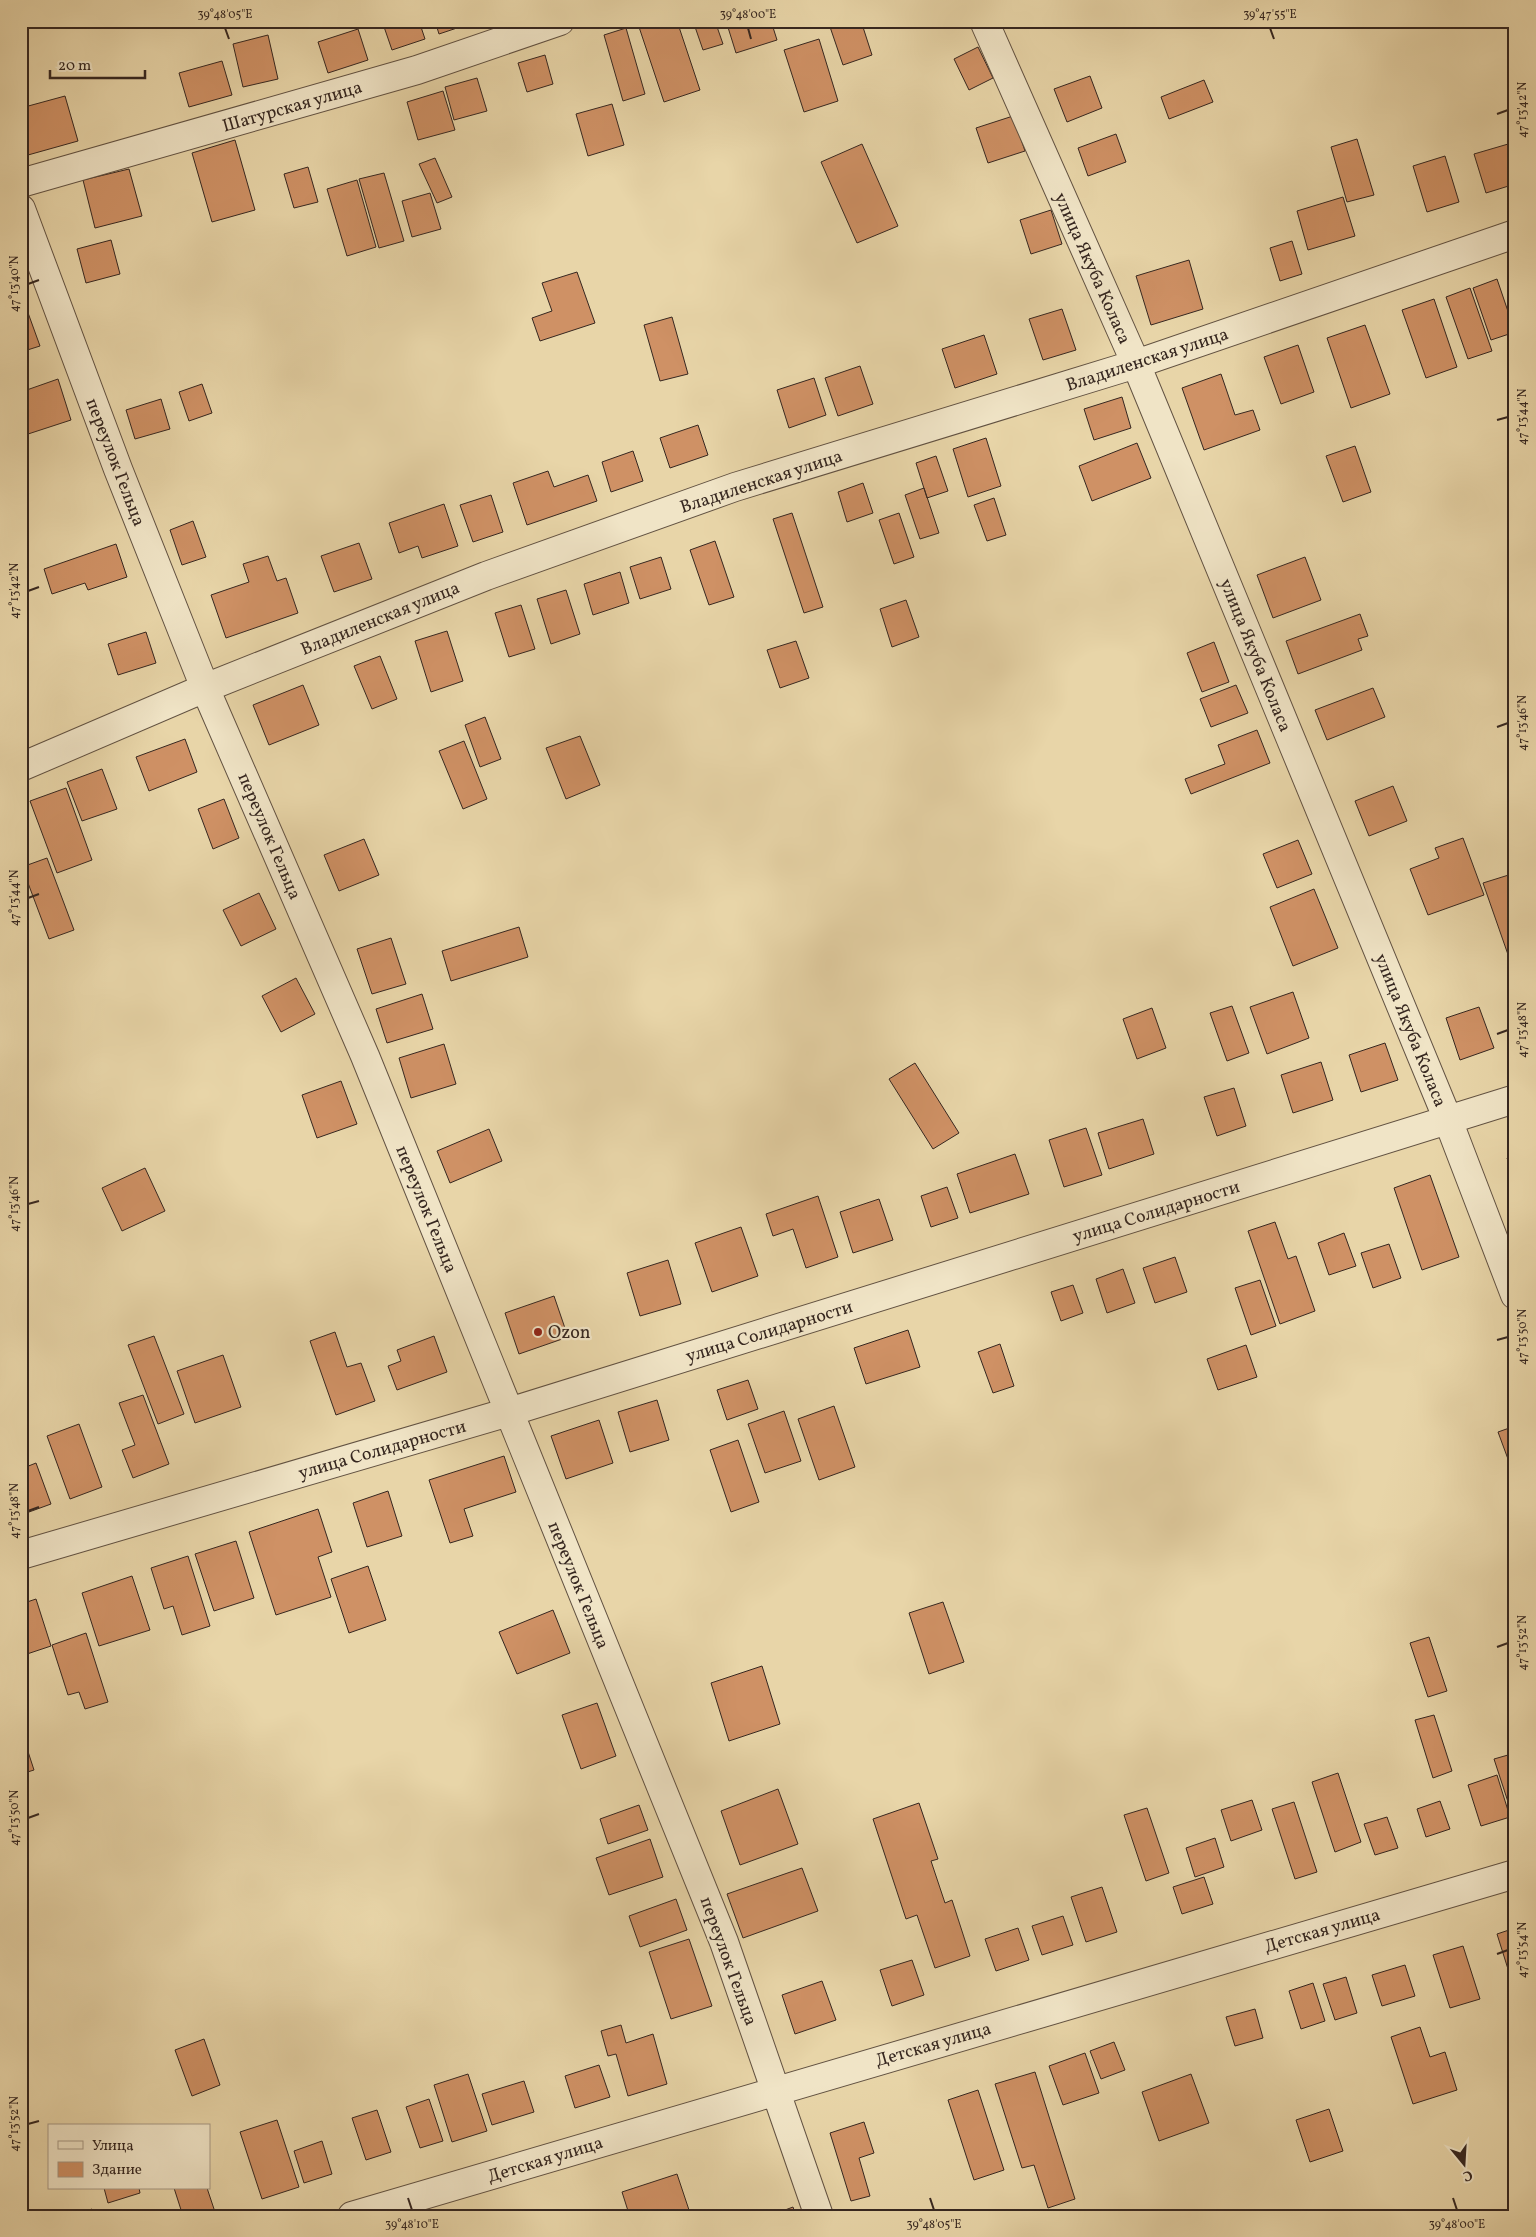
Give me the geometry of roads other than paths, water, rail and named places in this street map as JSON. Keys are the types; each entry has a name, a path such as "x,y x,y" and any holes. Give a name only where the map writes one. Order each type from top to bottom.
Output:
{"street":[{"name":"Шатурская улица","path":"21,182 416,70 560,21"},
{"name":"улица Якуба Коласа","path":"984,21 1136,364 1448,1120 1515,1295"},
{"name":"переулок Гельца","path":"21,209 118,469 205,688 365,1056 724,1942 819,2216"},
{"name":"Владиленская улица","path":"21,767 205,688 486,576 735,487 1136,364 1515,234"},
{"name":"улица Солидарности","path":"21,1555 509,1412 1515,1100"},
{"name":"Детская улица","path":"352,2216 775,2090 1515,1874"}],"place":[{"name":"Ozon","path":"538,1332"}]}
